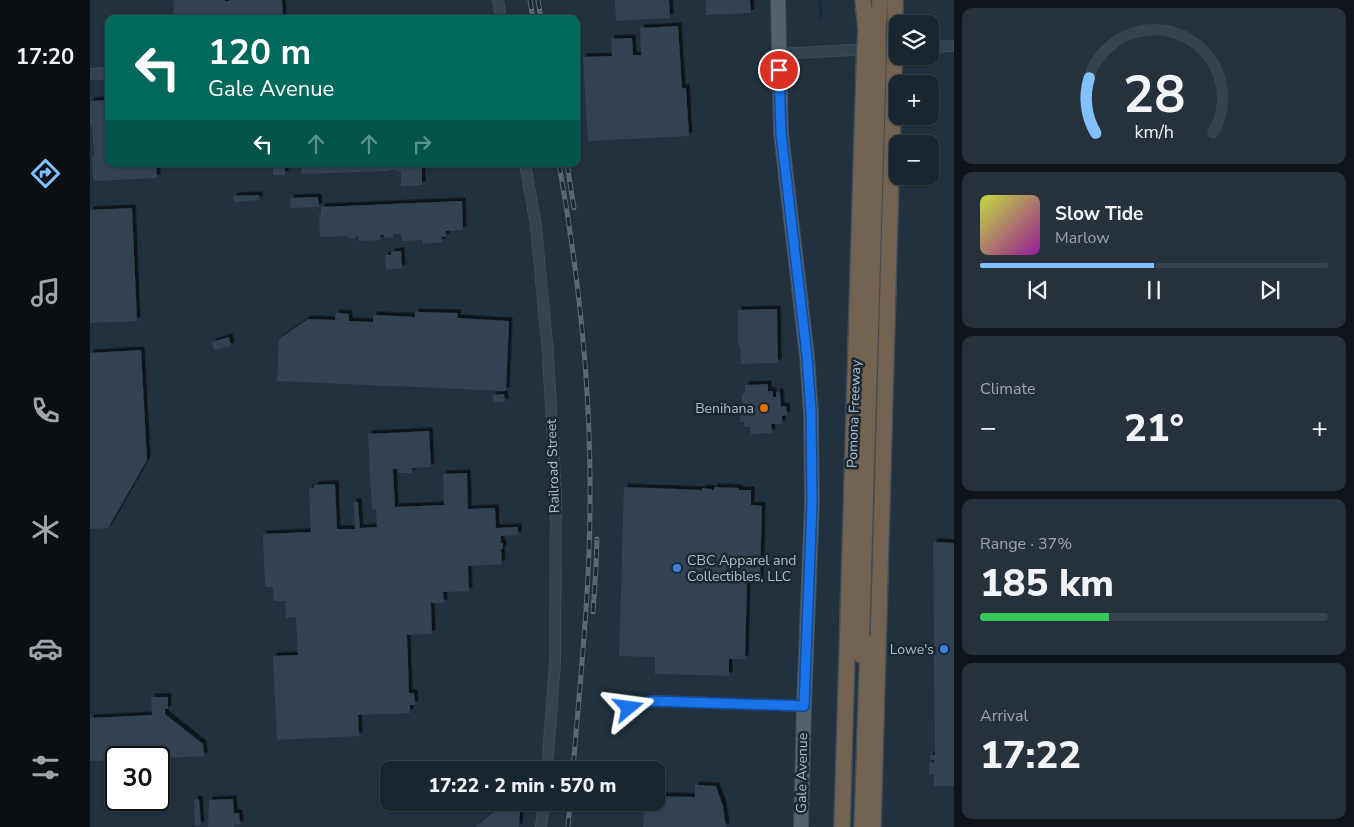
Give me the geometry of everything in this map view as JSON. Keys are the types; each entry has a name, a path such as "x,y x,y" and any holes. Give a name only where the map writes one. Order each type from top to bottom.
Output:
{"highway":[{"path":"865,0 881,28"},
{"path":"880,0 881,28"},
{"path":"881,28 887,0"},
{"name":"Pomona Freeway","path":"874,827 881,28 895,0"},
{"name":"Pomona Freeway","path":"842,827 881,28"},
{"path":"856,827 880,69"},
{"path":"862,827 880,69"}],"main road":[{"name":"Gale Avenue","path":"778,0 781,133 807,356 811,412 812,503 801,827"}],"street":[{"path":"498,0 500,15"},
{"path":"939,47 954,46"},
{"path":"779,54 889,48"},
{"path":"90,74 105,73"},
{"name":"Railroad Street","path":"526,167 536,226 548,354 556,496 555,662 548,761"},
{"path":"629,708 652,701 804,706"},
{"path":"541,827 543,811"}],"building":[{"path":"173,0 282,0 283,15 174,15"},
{"path":"615,0 669,0 670,18 616,21"},
{"path":"706,0 750,0 751,13 706,15"},
{"path":"678,26 682,88 686,88 689,136 588,141 583,57 612,56 611,39 632,38 633,55 641,55 640,28"},
{"path":"105,100 105,167 156,167 157,178 95,181 93,179 92,158 94,155 92,127 90,125 91,101"},
{"path":"273,167 285,167 285,175 273,175"},
{"path":"301,167 460,167 422,168 422,185 401,186 401,171 397,170 302,174"},
{"path":"259,195 259,200 234,202 233,196"},
{"path":"318,197 319,207 291,208 290,198"},
{"path":"462,201 463,230 446,231 446,237 442,237 442,242 423,244 423,240 402,241 401,234 393,234 393,237 384,238 384,235 380,235 381,240 359,241 359,236 348,238 348,236 320,236 319,214 321,214 321,207"},
{"path":"132,208 137,321 90,323 90,210"},
{"path":"401,251 402,268 386,270 385,255 391,255 391,252"},
{"path":"777,309 778,363 741,364 740,345 738,346 738,310"},
{"path":"415,312 458,313 457,318 509,321 506,391 277,381 279,339 308,319 335,320 336,313 349,314 349,321 373,322 373,315 415,317"},
{"path":"229,337 231,346 214,350 212,342"},
{"path":"141,350 147,460 108,528 90,529 90,353"},
{"name":"Benihana","path":"768,384 768,391 773,391 773,397 776,397 776,392 780,392 781,407 786,406 787,415 782,416 782,424 771,424 772,433 751,434 750,427 744,427 744,422 740,422 742,394 745,393 745,385"},
{"path":"504,394 505,402 493,402 493,395"},
{"path":"429,431 431,467 412,468 412,473 398,473 398,469 393,469 395,507 444,505 443,474 467,473 468,509 495,508 496,528 518,527 518,535 501,536 501,543 503,543 503,549 501,549 502,564 468,566 469,591 443,592 444,603 431,603 432,634 407,635 409,693 414,693 415,705 410,705 410,713 358,715 359,736 277,740 273,656 298,655 296,617 286,618 285,601 274,601 273,587 265,587 263,534 311,532 309,488 314,488 314,485 335,484 337,529 355,529 353,502 358,502 360,528 377,527 376,509 372,509 368,434"},
{"path":"624,487 702,490 702,488 714,490 714,487 739,488 739,490 751,490 751,505 762,506 760,583 747,582 745,659 729,659 729,676 655,674 655,657 619,656"},
{"name":"Lowe's","path":"933,543 954,543 954,786 934,786 934,774 929,774 929,763 934,762 934,760 930,760 930,755 935,755"},
{"path":"151,697 168,697 168,709 165,709 165,714 203,744 204,756 170,758 170,746 105,746 105,760 90,761 90,718 152,715"},
{"path":"695,785 716,786 723,806 726,827 643,827 644,811 665,811 665,796 695,797"},
{"path":"199,799 201,825 195,826 194,800"},
{"path":"233,799 234,813 239,813 240,824 234,825 234,827 208,827 209,800"},
{"path":"495,811 520,811 519,827 475,827"}],"waterway":[{"path":"820,0 821,17"}],"railway":[{"path":"530,0 532,15"},
{"path":"538,0 540,15"},
{"path":"560,167 578,290 586,374 590,459 590,535 574,761"},
{"path":"567,167 574,208"},
{"path":"593,612 597,539"},
{"path":"568,827 569,811"}],"place":[{"name":"Benihana","path":"764,408"},
{"name":"CBC Apparel and Collectibles, LLC","path":"677,568"},
{"name":"Lowe's","path":"944,649"}],"route":[{"path":"629,708 652,701 804,706 812,503 811,412 807,356 781,133 779,70"}]}
